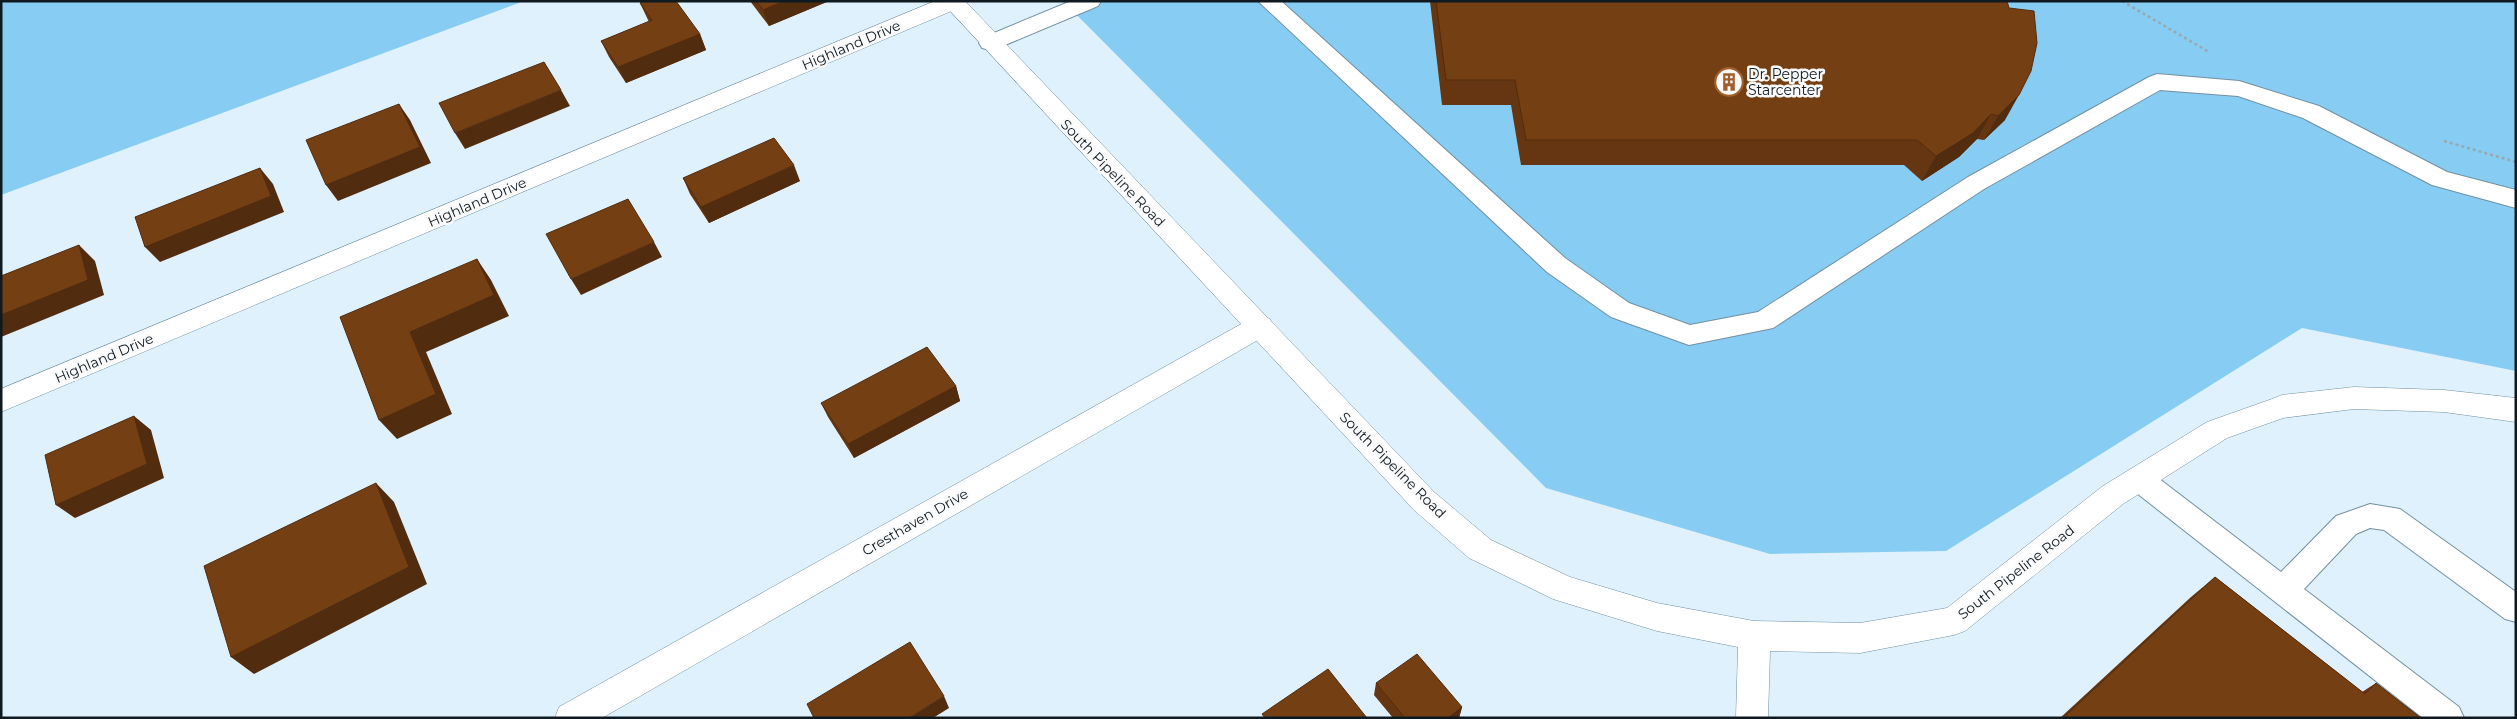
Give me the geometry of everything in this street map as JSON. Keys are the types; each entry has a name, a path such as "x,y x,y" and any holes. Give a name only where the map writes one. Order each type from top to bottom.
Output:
{"street":[{"name":"South Pipeline Road","path":"953,2 1424,501 1480,549 1564,588 1657,617 1754,636 1860,638 1954,621 2114,495 2217,430 2282,407 2354,398 2444,401 2516,410"},
{"name":"Highland Drive","path":"1,401 953,2"},
{"name":"Cresthaven Drive","path":"570,718 1260,326"},
{"path":"1752,718 1754,636"}],"lane":[{"path":"990,43 1091,1"},
{"path":"1268,1 1556,265 1620,310 1689,335 1764,322 1976,183 2156,82 2239,89 2311,112 2440,179 2516,199"},
{"path":"2139,479 2448,718"},
{"path":"2282,590 2346,525 2370,516 2390,518 2516,609"}],"shaded area":[{"path":"1,1 524,1 1,195"},
{"path":"1063,1 2516,1 2516,371 2302,328 1946,551 1770,554 1546,488"}],"building":[{"path":"644,1 676,1 700,34 618,67 601,41 652,20 640,3"},
{"path":"756,1 784,1 763,10"},
{"name":"Dr. Pepper Starcenter","path":"1436,1 2007,1 2009,8 2034,11 2037,43 2031,71 2019,95 1998,116 1991,114 1973,133 1936,156 1917,140 1526,140 1515,80 1446,80"},
{"path":"544,62 561,90 455,133 439,103"},
{"path":"399,104 420,147 326,185 306,140"},
{"path":"774,138 794,165 701,207 683,178"},
{"path":"260,168 271,196 145,247 135,217"},
{"path":"628,199 654,242 571,279 546,234"},
{"path":"79,245 88,280 1,315 1,276"},
{"path":"477,259 494,295 410,332 436,394 379,420 340,317"},
{"path":"927,347 956,386 848,444 821,403"},
{"path":"134,416 147,464 56,505 45,455"},
{"path":"376,483 409,567 231,657 204,566"},
{"path":"2215,577 2365,694 2376,683 2421,718 2063,718"},
{"path":"910,642 944,696 909,718 814,718 807,704"},
{"path":"1417,654 1462,707 1448,718 1405,718 1376,683"},
{"path":"1328,669 1367,718 1265,718 1262,714"}],"place":[{"name":"Dr. Pepper Starcenter","path":"1729,82"}]}
